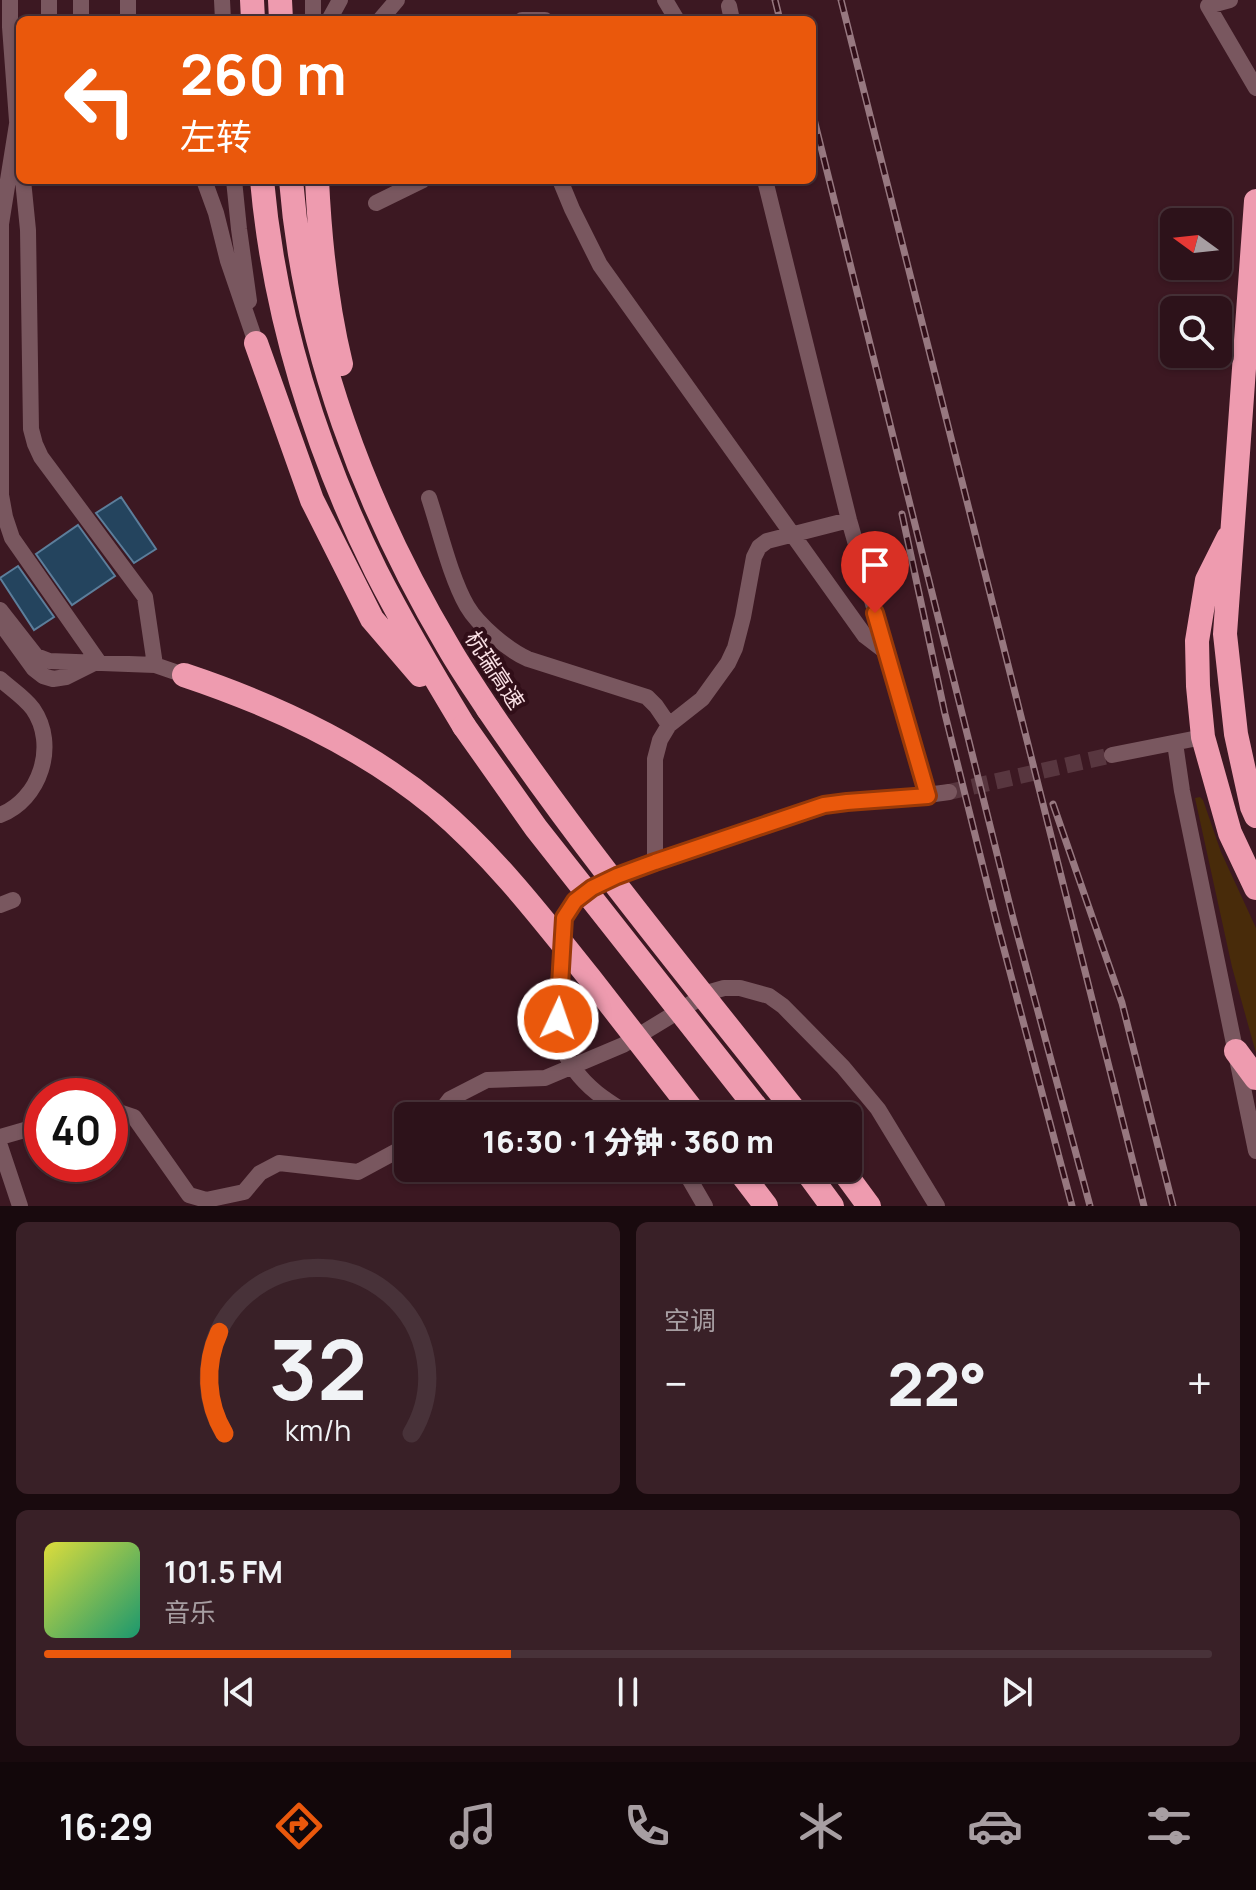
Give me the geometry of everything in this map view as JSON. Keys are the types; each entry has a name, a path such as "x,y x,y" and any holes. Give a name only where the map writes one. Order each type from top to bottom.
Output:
{"highway":[{"path":"263,184 274,266 308,403 330,467 376,570 425,662 464,726 536,828 752,1102"},
{"name":"杭瑞高速","path":"292,184 317,337 349,436 384,524 415,587 449,649 556,807 788,1102"},
{"path":"317,184 320,247 334,334 384,524"},
{"path":"1256,201 1225,634 1236,734 1256,816"},
{"path":"256,343 312,500 372,619 464,726"},
{"path":"1232,529 1207,580 1197,641 1198,686 1203,737 1230,833 1256,888"},
{"path":"184,675 262,704 326,734 376,764 433,805 467,835 530,903 686,1102"},
{"path":"1236,1051 1256,1078"},
{"path":"748,1182 766,1206"},
{"path":"815,1182 832,1206"},
{"path":"851,1182 864,1199"}],"street":[{"path":"10,0 15,27 11,88 16,118"},
{"path":"383,16 397,0"},
{"path":"1230,0 1206,3 1256,88"},
{"path":"16,130 1,224 1,495 12,538 98,661"},
{"path":"23,184 28,230 31,429 35,444 41,457 145,597 155,665"},
{"path":"205,184 256,343"},
{"path":"234,184 256,343"},
{"path":"376,203 415,184"},
{"path":"562,184 600,265 865,636 886,652"},
{"path":"766,184 849,520 928,796"},
{"path":"429,498 467,605 503,645 528,659 647,697 669,725"},
{"path":"655,862 655,759 660,740 669,725 702,699 728,663 735,648 754,557 759,547 767,541 849,520"},
{"path":"0,610 36,656 49,661 155,665 184,675"},
{"path":"0,622 34,669 43,676 53,679 66,677 98,661"},
{"path":"0,679 33,710 40,722 45,747 40,772 27,797 0,815"},
{"path":"1112,755 1203,737"},
{"path":"1175,743 1182,791 1256,1151"},
{"path":"609,1102 594,1092 573,1067 563,1048 558,1019 564,918 575,901 592,888 617,876 824,805 949,792"},
{"path":"448,1102 487,1080 545,1078 623,1045 710,992 740,988 769,996 783,1006 843,1067 878,1109 937,1206"},
{"path":"128,1115 134,1117 189,1195 206,1200 244,1192 260,1173 279,1163 358,1172 394,1153"},
{"path":"0,1137 24,1130"},
{"path":"0,1146 20,1206"},
{"path":"691,1182 705,1206"}],"shaded area":[{"path":"1200,797 1256,928 1256,1053 1232,967 1195,798"}],"building":[{"path":"121,497 156,549 134,563 96,513"},
{"path":"78,525 115,576 72,605 36,554"},
{"path":"18,566 54,617 34,630 0,578"}],"tunnel":[{"path":"949,792 1112,755"}],"railway":[{"path":"775,0 779,16"},
{"path":"841,0 1144,1206"},
{"path":"816,127 1013,918 1090,1206"},
{"path":"902,514 945,714 1072,1206"},
{"path":"1053,804 1122,1003 1173,1206"}],"route":[{"path":"558,1019 564,918 575,901 592,888 655,862 824,805 928,796 875,613"}]}
